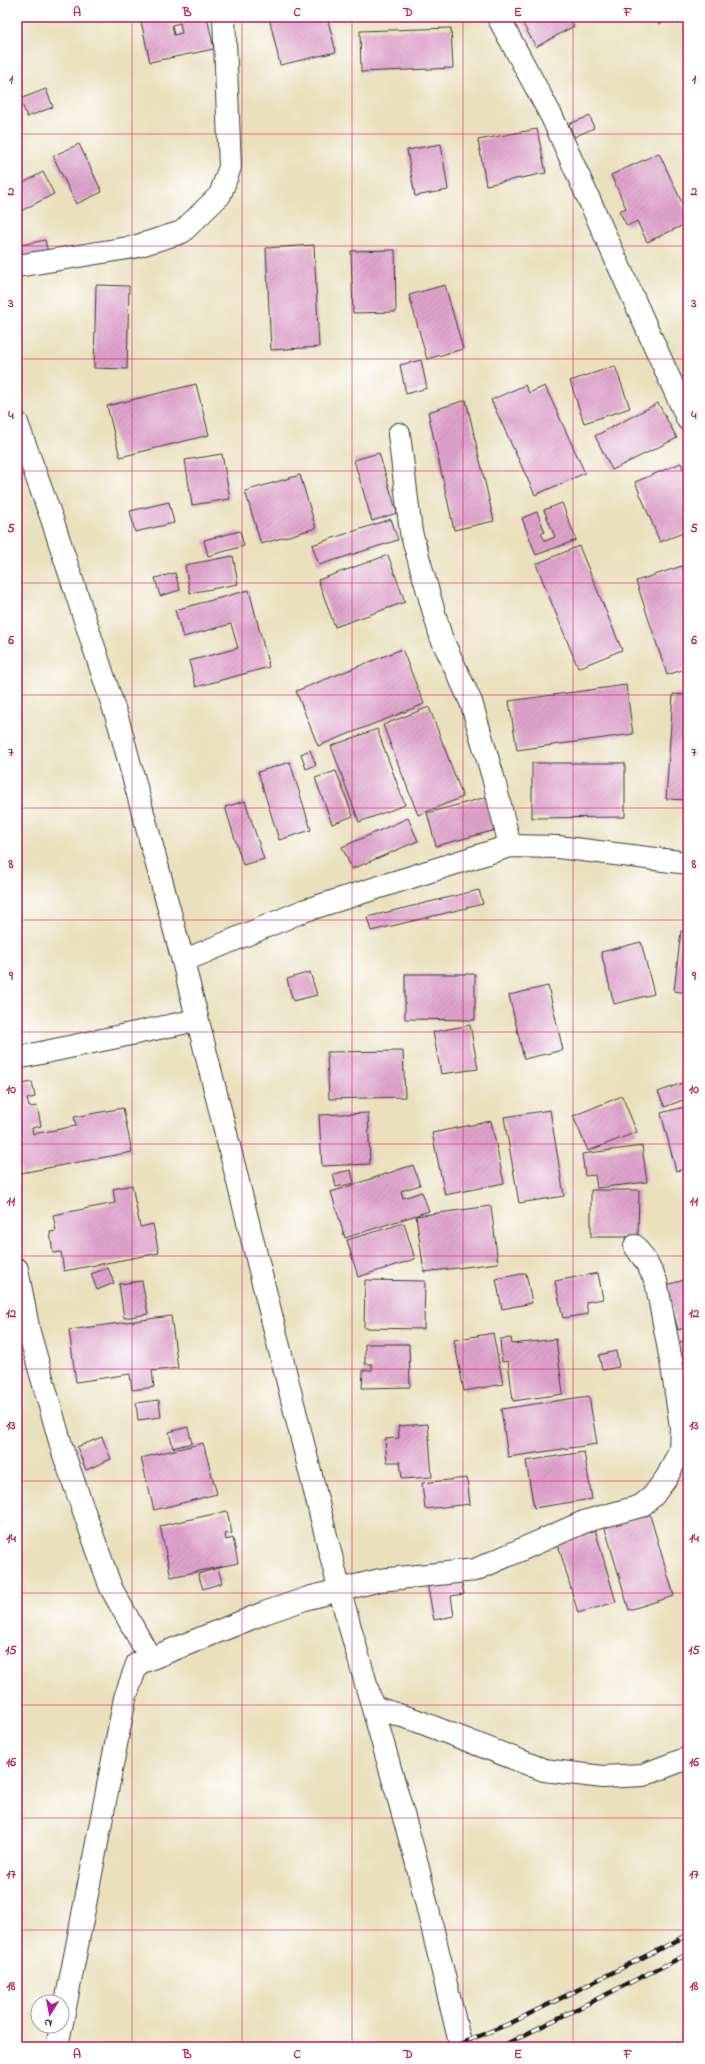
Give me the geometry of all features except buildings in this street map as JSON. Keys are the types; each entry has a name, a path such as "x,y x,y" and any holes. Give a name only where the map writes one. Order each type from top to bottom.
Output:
{"street":[{"path":"17,266 134,247 182,232 220,195 230,167 224,17"},
{"path":"498,17 552,117 688,420"},
{"path":"17,423 52,519 119,724 183,962 340,1592 416,1860 461,2047"},
{"path":"399,434 411,532 440,636 471,702 494,777 510,846"},
{"path":"183,962 303,911 510,846 558,847 688,863"},
{"path":"17,1058 197,1020"},
{"path":"68,1994 125,1698 137,1664 264,1613 308,1598 340,1592 380,1580 475,1570 586,1520 641,1506 653,1496 667,1477 680,1450 681,1427 672,1366 656,1281 646,1262 635,1246"},
{"path":"17,1269 29,1332 63,1452 111,1588 150,1658"},
{"path":"373,1707 415,1720 544,1770 604,1778 643,1775 688,1758"},
{"path":"58,2047 60,2034"}],"railway":[{"path":"452,2047 511,2023 688,1935"},
{"path":"500,2047 688,1954"}]}
